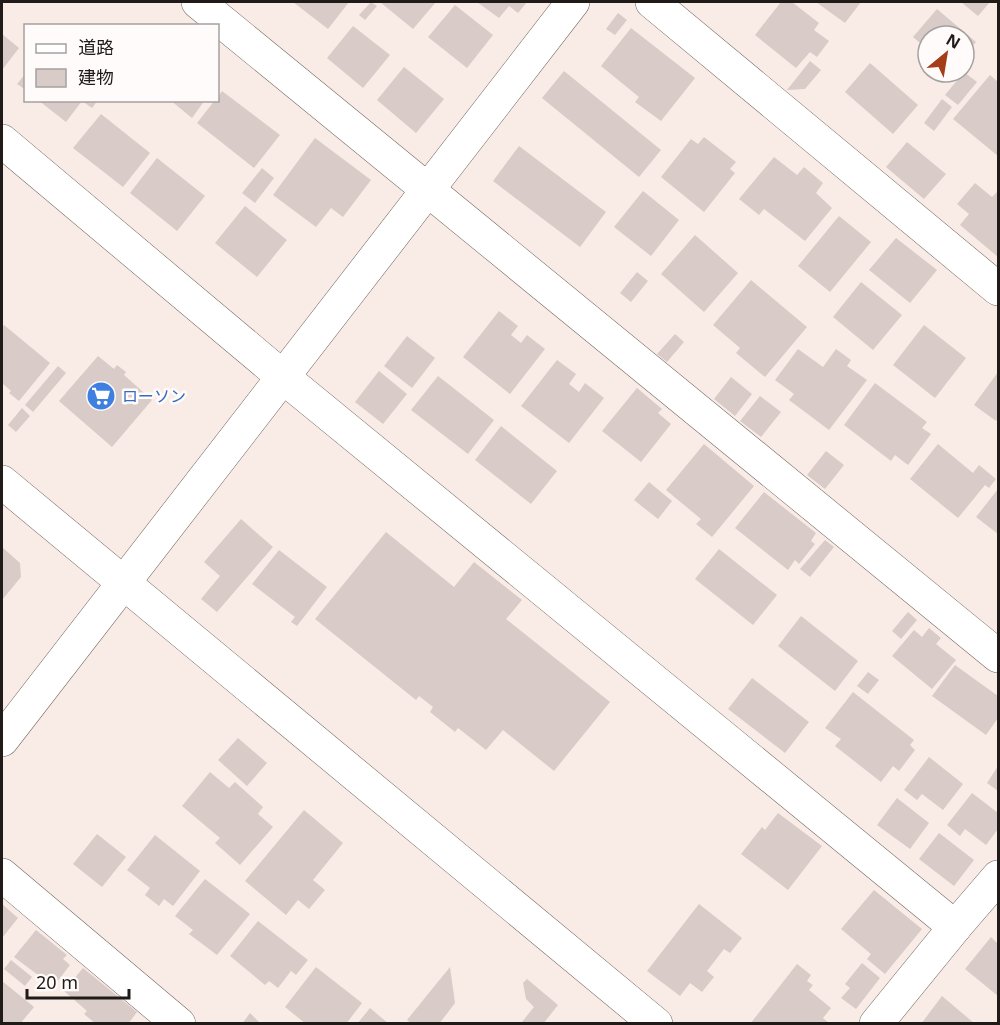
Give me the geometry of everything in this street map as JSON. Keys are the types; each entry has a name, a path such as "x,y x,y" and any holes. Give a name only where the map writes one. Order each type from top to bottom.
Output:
{"street":[{"path":"198,2 999,656"},
{"path":"2,740 573,2"},
{"path":"652,2 999,289"},
{"path":"2,141 283,377 955,927"},
{"path":"2,482 656,1023"},
{"path":"2,875 179,1023"},
{"path":"876,1023 999,877"}],"building":[{"path":"293,2 349,2 328,29"},
{"path":"371,2 377,6 365,20 359,15"},
{"path":"380,2 436,2 413,29"},
{"path":"477,2 527,2 518,13 509,6 499,18"},
{"path":"781,2 792,2 819,23 814,30 829,41 817,57 810,52 796,68 755,35"},
{"path":"816,2 861,2 845,23"},
{"path":"961,2 990,2 978,16"},
{"path":"455,5 493,35 467,68 428,37"},
{"path":"937,9 955,24 924,24"},
{"path":"618,13 627,20 615,35 606,29"},
{"path":"353,26 390,55 363,88 327,58"},
{"path":"631,28 695,78 661,121 635,102 639,97 601,66"},
{"path":"2,34 19,48 2,70"},
{"path":"810,61 821,70 805,89 787,90"},
{"path":"870,63 918,105 893,134 845,92"},
{"path":"404,67 444,99 416,133 377,100"},
{"path":"564,71 661,150 639,177 542,98"},
{"path":"24,75 24,89 17,84"},
{"path":"990,75 998,82 998,156 953,119"},
{"path":"954,84 975,84 958,105 945,95"},
{"path":"222,91 280,135 254,168 197,123 213,102 219,102"},
{"path":"942,99 952,107 934,131 924,123"},
{"path":"41,102 81,102 66,122"},
{"path":"83,102 96,102 92,108"},
{"path":"172,102 204,102 192,118"},
{"path":"101,114 150,153 123,187 73,148"},
{"path":"704,137 736,162 730,169 735,173 704,212 661,177 691,139 698,144"},
{"path":"315,138 371,180 343,217 331,208 316,227 273,195"},
{"path":"907,142 946,174 924,199 886,167"},
{"path":"519,146 606,212 580,247 493,181"},
{"path":"774,157 797,175 804,167 823,183 816,193 832,208 805,241 764,209 759,215 739,199"},
{"path":"157,158 205,196 177,231 130,193"},
{"path":"262,168 274,178 255,203 242,193"},
{"path":"975,183 992,197 998,193 998,257 960,225 969,214 957,204"},
{"path":"643,191 679,220 651,256 614,227"},
{"path":"245,206 287,240 257,277 215,243"},
{"path":"839,216 871,242 830,292 798,266"},
{"path":"695,235 738,273 704,312 661,274"},
{"path":"896,238 937,270 910,303 869,270"},
{"path":"637,272 648,281 631,302 620,293"},
{"path":"751,280 807,327 765,377 736,353 740,348 713,325"},
{"path":"861,282 902,315 873,350 833,317"},
{"path":"499,311 518,326 511,335 521,343 527,335 545,349 510,394 463,357"},
{"path":"4,325 50,363 19,401 2,383 2,328"},
{"path":"924,325 966,358 935,398 893,365"},
{"path":"675,334 684,342 667,362 657,354"},
{"path":"407,336 435,358 412,388 384,366"},
{"path":"798,349 823,367 836,349 851,360 847,366 867,380 829,430 789,400 794,394 775,380"},
{"path":"98,356 114,369 117,365 126,372 124,375 152,400 112,447 59,401"},
{"path":"557,360 576,374 569,384 579,392 585,383 604,398 569,443 521,406"},
{"path":"58,366 66,373 33,412 25,405"},
{"path":"379,371 407,394 383,424 355,402"},
{"path":"998,372 998,418 996,421 974,405"},
{"path":"438,376 494,420 468,454 411,410"},
{"path":"731,377 752,394 735,416 714,399"},
{"path":"875,383 927,422 922,428 931,434 908,465 895,455 891,461 844,425"},
{"path":"637,388 662,409 658,413 671,424 641,462 602,431"},
{"path":"760,396 781,412 761,437 740,421"},
{"path":"22,408 30,416 16,432 8,425"},
{"path":"501,426 557,471 531,504 475,460"},
{"path":"704,444 754,486 712,537 696,524 701,519 666,490"},
{"path":"938,444 973,473 979,465 996,479 989,488 985,485 958,518 910,479"},
{"path":"826,451 844,465 825,489 807,475"},
{"path":"649,482 672,501 658,519 634,500"},
{"path":"998,489 998,534 976,517"},
{"path":"764,492 816,533 811,541 815,544 799,564 795,560 788,570 735,528"},
{"path":"241,519 273,547 217,612 201,599 220,576 204,562"},
{"path":"386,532 454,587 474,562 522,600 506,619 610,702 554,771 503,730 486,750 458,728 455,732 430,712 433,707 419,696 416,700 315,619"},
{"path":"825,540 834,547 810,577 800,569"},
{"path":"2,547 20,563 21,577 2,600"},
{"path":"719,549 777,595 753,625 695,579"},
{"path":"279,550 327,587 297,626 291,622 295,617 252,584"},
{"path":"908,612 917,620 901,639 892,631"},
{"path":"801,616 858,661 835,691 778,646"},
{"path":"929,628 941,638 936,644 956,660 932,689 892,656 914,630 922,637"},
{"path":"955,665 998,696 998,718 986,735 932,696"},
{"path":"868,672 879,680 868,694 857,686"},
{"path":"752,678 809,722 785,753 728,709"},
{"path":"853,692 914,740 910,745 915,750 899,771 893,766 881,782 835,746 841,739 825,728"},
{"path":"238,738 267,763 247,786 218,760"},
{"path":"929,757 963,784 943,810 922,794 917,800 904,790"},
{"path":"998,766 998,791 987,783"},
{"path":"210,772 229,788 235,782 263,807 258,814 273,827 240,865 215,843 220,838 182,806"},
{"path":"972,793 998,813 998,829 986,845 965,829 960,836 947,825"},
{"path":"897,798 929,823 910,849 877,825"},
{"path":"304,810 343,843 313,880 325,890 309,909 298,900 286,915 245,881"},
{"path":"778,813 822,846 788,890 741,854 762,827 765,830"},
{"path":"939,833 974,860 954,886 919,859"},
{"path":"97,834 126,857 102,887 73,864"},
{"path":"155,835 200,871 173,906 164,899 159,906 145,895 150,888 127,870"},
{"path":"205,879 250,914 217,955 189,934 193,930 175,916"},
{"path":"874,890 922,929 885,974 867,959 871,954 841,929"},
{"path":"2,904 18,918 2,938"},
{"path":"699,904 742,938 730,953 724,949 707,971 714,977 702,992 690,983 680,996 647,971"},
{"path":"258,921 308,960 296,975 291,971 278,988 269,981 265,985 230,956"},
{"path":"36,930 67,955 63,959 70,965 57,982 50,976 46,981 14,957"},
{"path":"991,937 998,944 998,996 965,969"},
{"path":"11,960 32,977 25,986 4,969"},
{"path":"862,963 880,978 856,1009 841,998 850,988 845,984"},
{"path":"797,964 811,975 807,981 813,985 809,990 831,1008 823,1018 830,1024 750,1024"},
{"path":"316,967 362,1003 346,1024 306,1024 285,1007"},
{"path":"450,967 455,1003 439,1024 412,1024 407,1020"},
{"path":"83,968 137,1012 128,1024 96,1024 84,1014 87,1011 64,991"},
{"path":"527,979 558,1005 543,1024 524,1024 522,1022 534,1007 526,999 523,983"},
{"path":"2,981 34,1007 20,1024 2,1024"},
{"path":"942,996 975,1024 921,1024"},
{"path":"370,1008 389,1024 357,1024"},
{"path":"250,1013 261,1024 242,1024"}],"place":[{"name":"ローソン","path":"101,396"}]}
